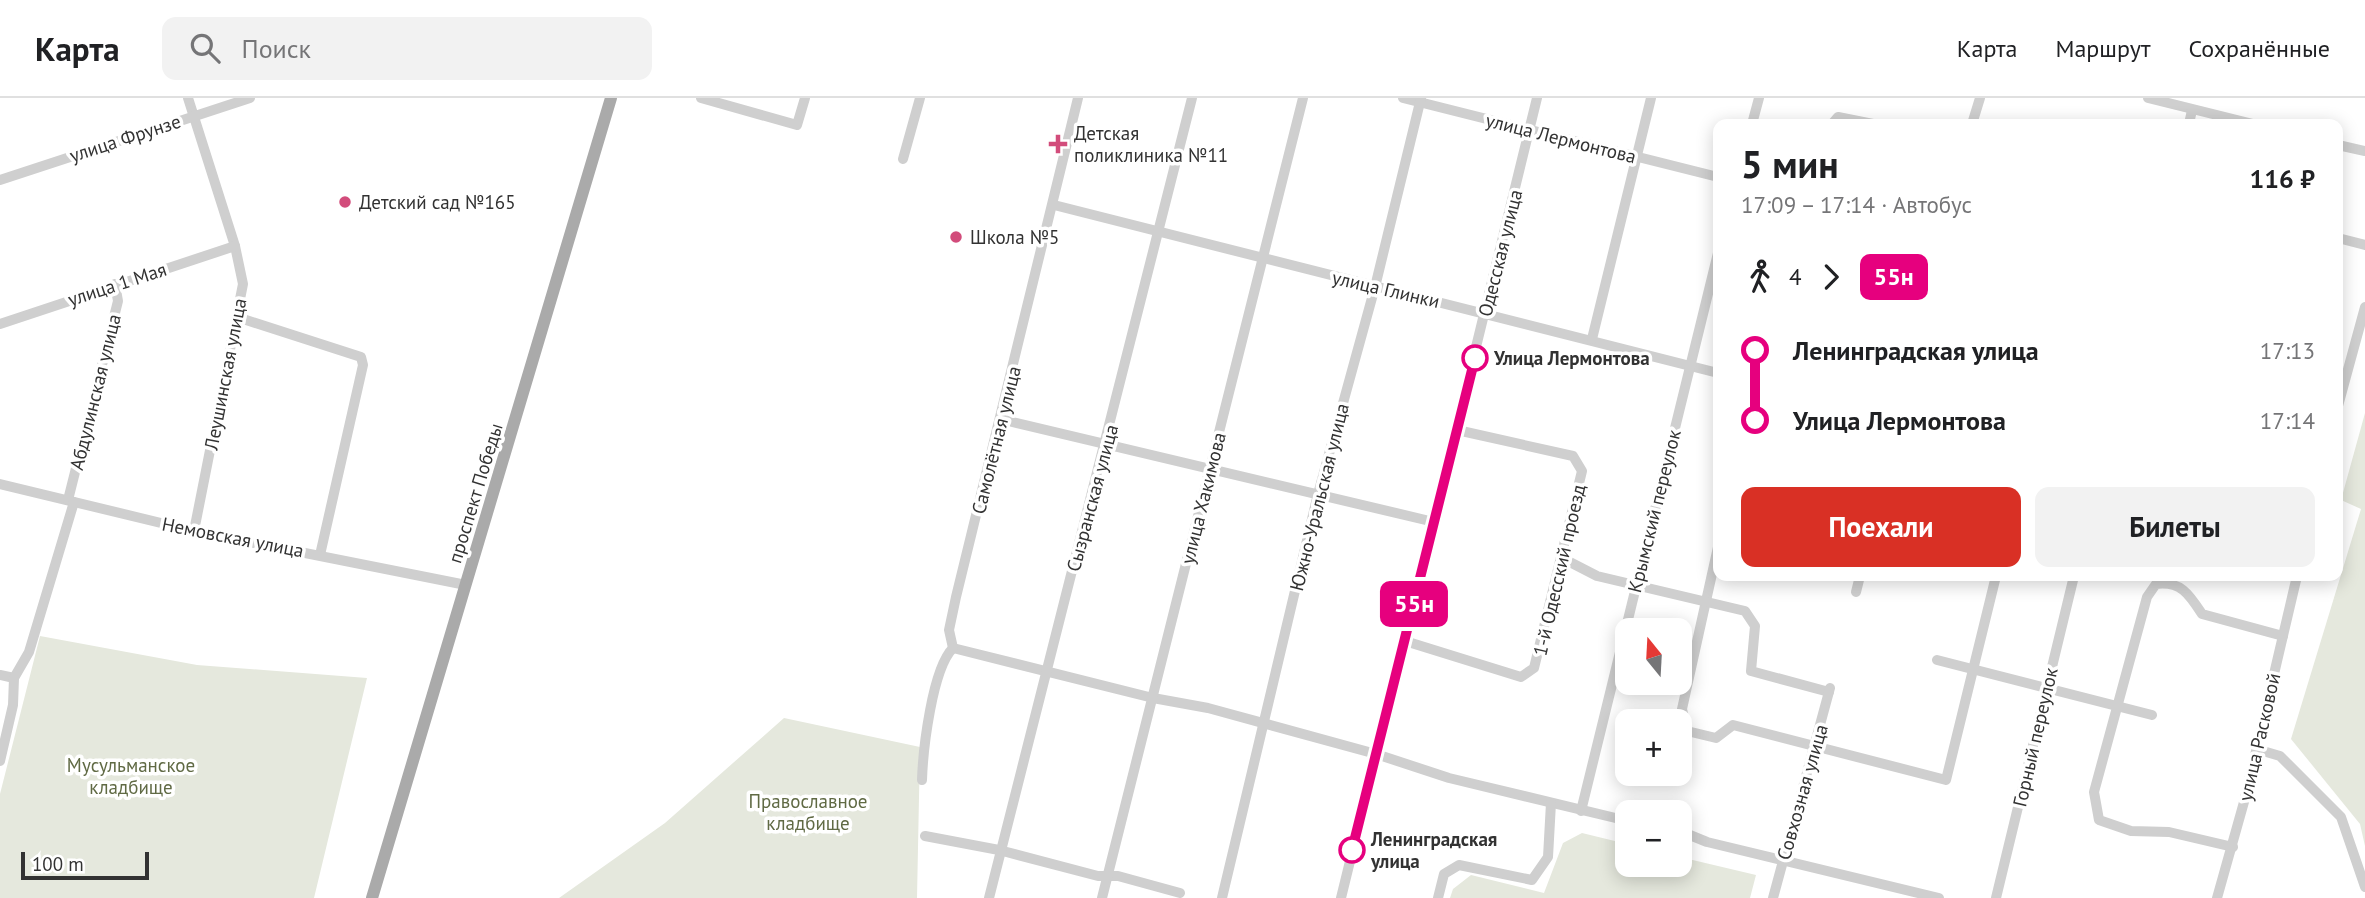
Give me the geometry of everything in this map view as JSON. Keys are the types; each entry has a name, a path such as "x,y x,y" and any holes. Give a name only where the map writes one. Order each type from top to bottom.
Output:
{"main road":[{"name":"проспект Победы","path":"372,898 611,98"}],"street":[{"name":"Леушинская улица","path":"187,98 234,246 243,284 194,531"},
{"name":"улица Фрунзе","path":"0,180 250,98"},
{"path":"701,98 797,125 805,98"},
{"path":"903,159 920,98"},
{"name":"Самолётная улица","path":"922,780 923,746 943,662 953,648 949,634 954,608 1054,205 1077,98"},
{"name":"Сызранская улица","path":"989,898 999,850 1160,233 1192,98"},
{"name":"улица Хакимова","path":"1102,898 1303,98"},
{"name":"улица Лермонтова","path":"1403,98 1420,100 1713,176"},
{"name":"Одесская улица","path":"1341,898 1537,98"},
{"path":"1591,339 1651,98"},
{"path":"1753,119 1759,98"},
{"path":"1974,119 1980,98"},
{"path":"2148,98 2231,119"},
{"name":"Южно-Уральская улица","path":"1222,898 1318,494 1375,287 1420,100"},
{"path":"2190,119 2192,110"},
{"path":"2343,146 2365,151"},
{"name":"улица Глинки","path":"1054,205 1713,372"},
{"path":"2343,240 2365,245"},
{"name":"улица 1 Мая","path":"0,324 234,246"},
{"name":"Крымский переулок","path":"1581,811 1713,275"},
{"name":"Абдулинская улица","path":"0,761 13,705 14,678 29,652 71,501 118,301 115,284"},
{"path":"2343,388 2365,307"},
{"path":"237,317 361,357 363,365 320,555"},
{"path":"1000,419 1434,522"},
{"name":"1-й Одесский проезд","path":"1405,641 1521,677 1537,663 1582,471 1579,462 1573,456 1457,430"},
{"name":"Немовская улица","path":"0,484 194,531 467,585"},
{"path":"1562,558 1597,576 1704,601"},
{"path":"1713,566 1682,709 1687,731 1716,738 1733,724 1946,780 1995,581"},
{"path":"1856,592 1859,581"},
{"name":"Горный переулок","path":"1996,898 2073,581"},
{"name":"улица Расковой","path":"2217,898 2233,847 2296,581"},
{"path":"2233,847 2169,832 2131,831 2099,820 2094,792 2147,597 2156,584 2179,585 2189,593 2202,614 2283,636"},
{"name":"Совхозная улица","path":"1704,601 1745,611 1755,626 1751,671 1830,689 1773,898"},
{"path":"953,648 1046,673 1208,708 1376,754 1449,778 1615,818"},
{"path":"1937,660 2152,715"},
{"path":"0,674 14,678"},
{"path":"2256,749 2280,756 2341,817 2365,887"},
{"path":"1438,898 1444,874 1459,865 1532,880 1548,857 1551,803"},
{"path":"925,836 999,850 1098,876 1108,875 1180,893"},
{"path":"1692,836 1850,878 1939,898"}],"green space":[{"path":"2365,413 2365,846 2360,824 2291,739 2339,581 2343,581 2343,568 2361,509 2343,501"},
{"name":"Мусульманское кладбище","path":"40,636 197,665 367,678 314,898 0,898 0,794"},
{"name":"Православное кладбище","path":"784,718 920,747 917,898 559,898 665,823"},
{"path":"1582,833 1615,841 1615,877 1692,877 1692,860 1756,875 1750,898 1450,898 1453,889 1471,875 1544,893 1563,843"}],"bus line":[{"name":"55н","path":"1352,850 1475,358"}],"place":[{"name":"Детская поликлиника №11","path":"1058,144"},
{"name":"Детский сад №165","path":"345,202"},
{"name":"Школа №5","path":"956,237"},
{"name":"Улица Лермонтова","path":"1475,358"},
{"name":"Ленинградская улица","path":"1352,850"}]}
